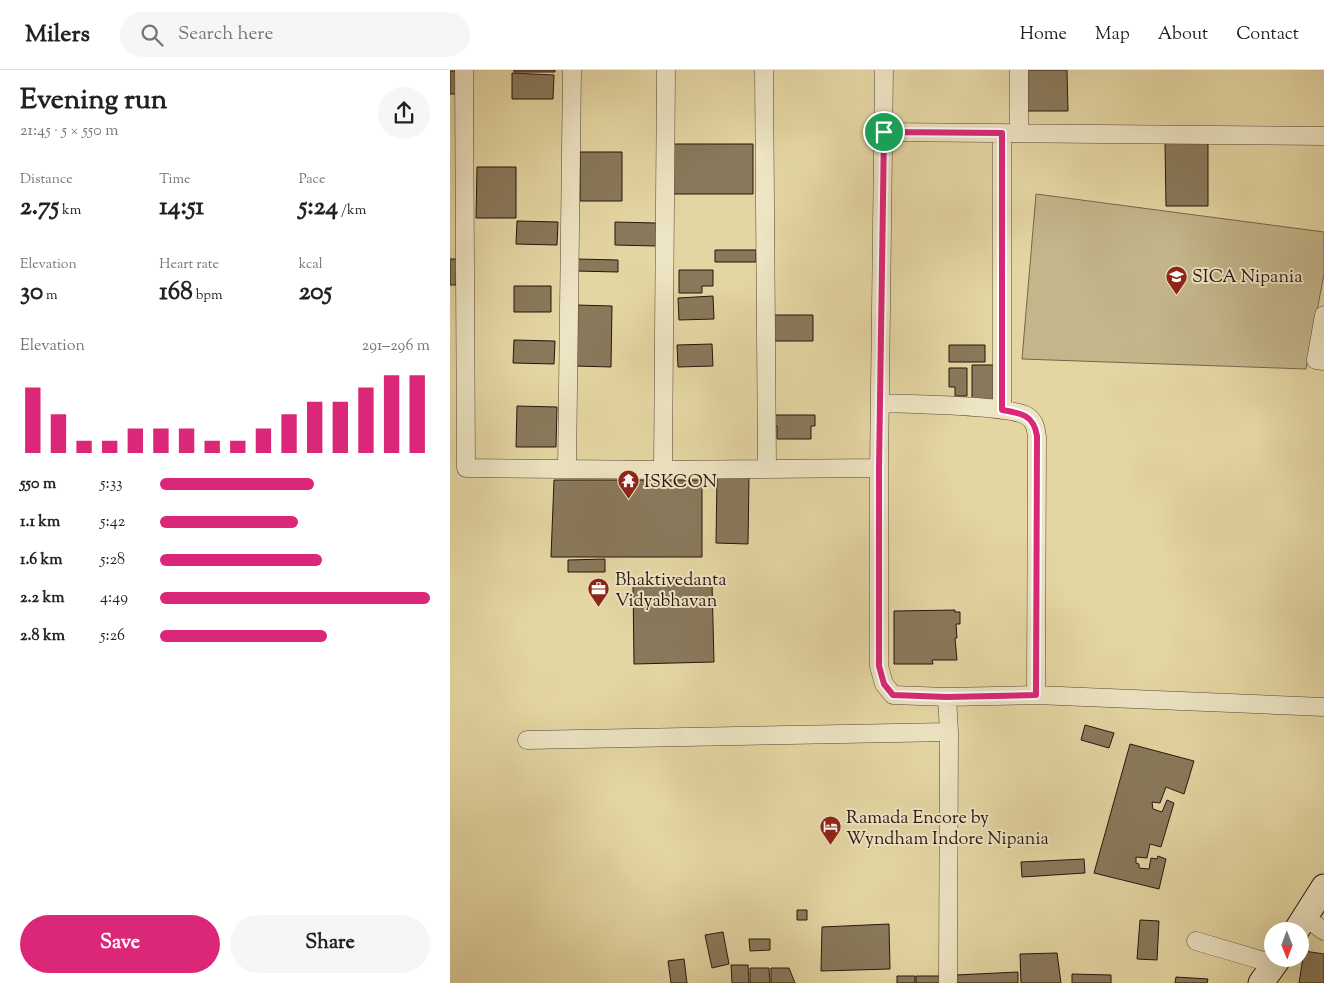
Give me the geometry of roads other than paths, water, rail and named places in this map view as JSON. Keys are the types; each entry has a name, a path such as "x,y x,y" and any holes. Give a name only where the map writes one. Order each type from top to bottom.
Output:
{"street":[{"path":"464,70 458,468 663,470 879,468"},
{"path":"567,469 572,70"},
{"path":"663,470 666,70"},
{"path":"764,70 768,468"},
{"path":"884,70 879,468 879,666 884,684 893,695 947,697 1036,695 1324,707"},
{"path":"1002,410 1011,133 1019,70"},
{"path":"884,132 1324,136"},
{"path":"1324,315 1316,360 1324,361"},
{"path":"880,403 1002,410 1027,416 1032,420 1037,436 1036,695"},
{"path":"947,697 949,732 948,983"},
{"path":"527,740 949,732"},
{"path":"1309,924 1324,887"},
{"path":"1196,940 1271,969"}],"place":[{"name":"SICA Nipania","path":"1176,295"},
{"name":"ISKCON","path":"628,500"},
{"name":"Bhaktivedanta Vidyabhavan","path":"599,608"},
{"name":"Ramada Encore by Wyndham Indore Nipania","path":"830,846"}]}
